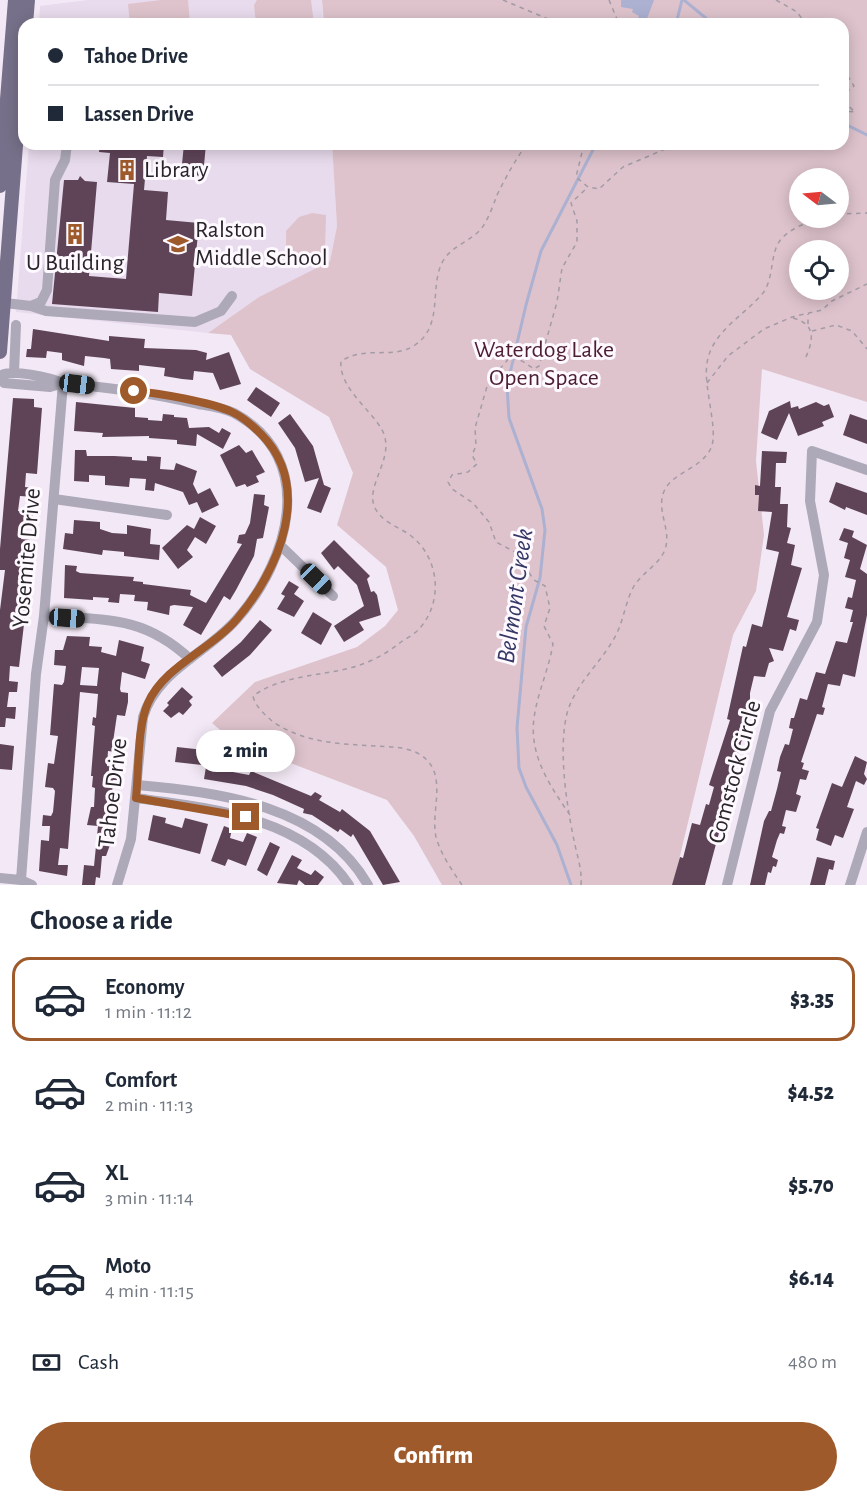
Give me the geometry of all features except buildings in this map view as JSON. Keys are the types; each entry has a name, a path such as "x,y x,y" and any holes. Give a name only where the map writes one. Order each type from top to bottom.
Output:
{"main road":[{"path":"0,186 15,0"},
{"path":"26,18 28,0"},
{"path":"0,352 18,150"}],"street":[{"path":"5,128 18,115"},
{"path":"31,306 41,302 47,290 55,180 65,160 66,150"},
{"path":"3,303 31,306 46,311 195,322 221,312 232,296"},
{"path":"14,373 16,325"},
{"name":"Tahoe Drive","path":"63,383 50,387 4,383 0,377 5,372 51,378 63,383 153,393 232,412 251,425 267,441 279,460 288,487 286,524 281,546 264,582 237,619 212,644 190,659 156,690 148,702 143,717 131,839 117,885"},
{"name":"Yosemite Drive","path":"21,880 36,674 44,616 63,383"},
{"name":"Comstock Circle","path":"727,885 770,711 817,622 824,575 810,501 812,451 867,470"},
{"path":"54,498 167,515"},
{"path":"281,546 333,596"},
{"path":"44,616 113,621 141,627 158,633 190,659"},
{"path":"137,785 221,795 271,810 332,842 351,859 368,885"},
{"path":"136,798 220,811 267,825 317,851 336,867 349,885"},
{"path":"850,885 867,832"},
{"path":"0,878 21,880 32,885"}],"path":[{"path":"503,0 546,18"},
{"path":"609,0 616,18"},
{"path":"776,0 797,12 802,18"},
{"path":"849,78 854,86 849,90"},
{"path":"462,885 446,860 436,838 434,825 438,787 435,776 423,756 397,747 302,737 284,729 266,716 254,702 253,696 276,684 369,662 420,629 432,607 436,589 435,571 426,553 411,536 381,518 373,505 372,493 387,454 385,435 347,384 340,370 341,361 355,352 400,351 415,346 425,336 434,313 443,260 447,254 481,229 509,171 523,150"},
{"path":"583,150 576,177 588,187 599,189 623,167 663,150"},
{"path":"570,815 544,777 533,732 535,711 553,644 544,626 550,608 542,583 534,580 515,552 496,542 489,522 473,503 452,489 448,482 452,475 468,471 477,464 472,457 476,446 474,432 491,377 503,368 510,357 534,369 540,363 557,302 562,268 577,242 577,221 572,203 588,187"},
{"path":"849,214 867,213"},
{"path":"581,885 582,869 570,815 565,771 565,732 568,709 586,676 617,633 635,585 664,553 668,540 662,498 666,489 673,480 698,465 712,445 714,432 707,384 707,363 711,350 722,332 764,292 780,241 789,231 797,228"},
{"path":"707,384 717,367 740,346 764,329 792,317 822,310 832,301 867,284"},
{"path":"805,358 811,345 812,331 807,316 810,313"},
{"path":"792,317 809,325"},
{"path":"812,331 836,325 852,331 867,349"}],"shaded area":[{"path":"88,0 322,0 323,18 39,18 40,6"},
{"name":"Ralston Middle School","path":"29,150 332,150 337,226 330,261 259,297 208,333 16,312"}],"green space":[{"path":"188,0 190,18 129,18 128,4"},
{"path":"257,0 311,0 313,18 255,18 254,5"},
{"name":"Waterdog Lake Open Space","path":"322,0 867,0 867,402 762,369 756,461 764,535 756,591 733,635 673,885 442,885 414,836 387,800 233,741 212,723 255,682 357,647 385,626 398,610 386,567 337,525 353,473 329,417 250,369 231,335 208,333 259,297 330,261 337,226 332,150 849,150 849,18 324,18"},
{"path":"312,213 326,215 325,250 320,257 291,259 286,247 286,231 299,217"}],"water":[{"path":"621,0 654,0 647,18 638,18 639,16 632,12 633,9 621,7"}],"waterway":[{"name":"Belmont Creek","path":"678,18 682,0"},
{"path":"684,0 706,18"},
{"path":"849,126 867,135"},
{"name":"Belmont Creek","path":"571,885 557,845 526,787 519,768 517,728 526,627 540,578 545,530 542,509 509,418 507,386 541,251 593,150"}],"place":[{"name":"Library","path":"127,170"},
{"name":"U Building","path":"75,234"},
{"name":"Ralston Middle School","path":"178,244"}],"route":[{"path":"134,391 153,393 232,412 251,425 267,441 279,460 288,487 286,524 281,546 264,582 237,619 212,644 190,659 156,690 148,702 143,717 136,798 184,804 246,817"}]}
